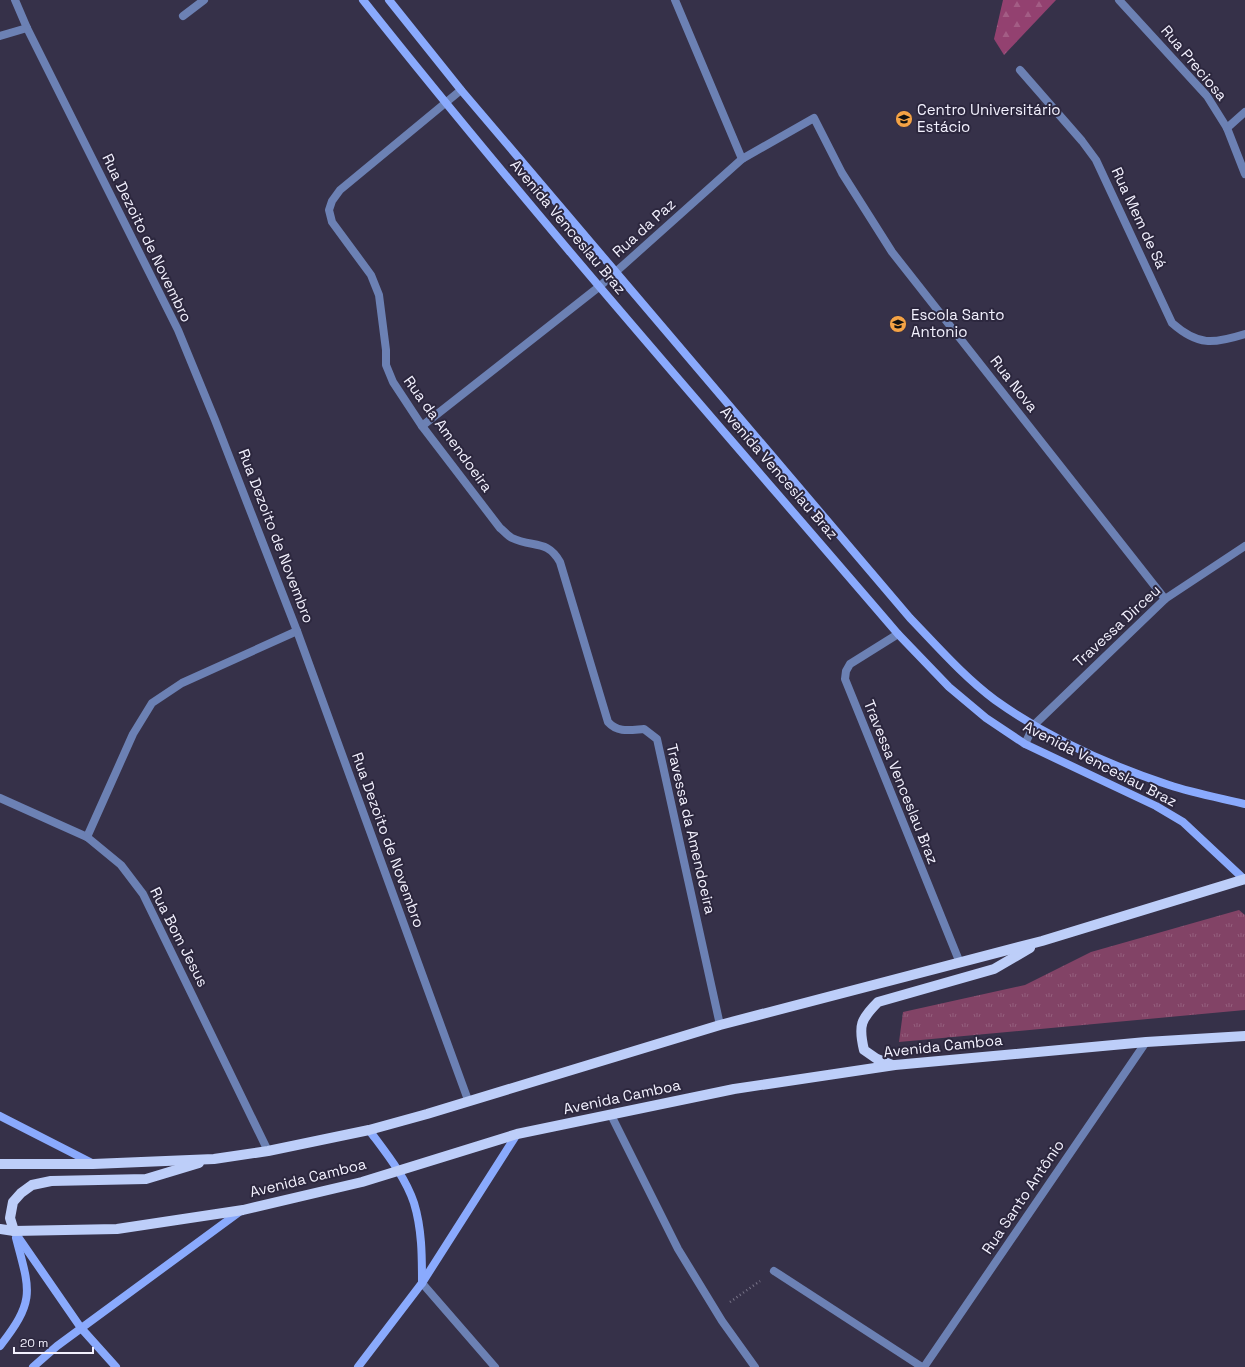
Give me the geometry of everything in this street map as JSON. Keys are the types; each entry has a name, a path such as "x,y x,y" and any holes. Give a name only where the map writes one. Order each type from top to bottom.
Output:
{"main road":[{"name":"Avenida Venceslau Braz","path":"363,0 444,102 600,286 898,634 949,686 986,718 1025,744 1156,806 1178,819 1245,879"},
{"name":"Avenida Venceslau Braz","path":"389,0 461,90 615,272 910,618 953,663 989,694 1034,725 1066,742 1123,768 1170,786 1245,804"},
{"path":"0,1164 93,1164 214,1159 268,1151 369,1130 427,1114 468,1100 720,1025 1042,941 1245,879"},
{"path":"894,1065 877,1059 864,1050 861,1035 864,1016 878,1002 994,969 1042,941"},
{"name":"Avenida Camboa","path":"0,1229 14,1231 117,1229 243,1210 362,1182 517,1134 734,1089 894,1065 1146,1042 1245,1036"},
{"path":"0,1116 93,1164"},
{"path":"369,1130 398,1171 414,1202 422,1249 422,1283"},
{"path":"358,1367 422,1283 517,1134"},
{"path":"0,1346 14,1328 23,1312 27,1299 28,1283 10,1218 13,1202 21,1193 32,1185 51,1181 146,1179 214,1159"},
{"path":"33,1367 81,1328 243,1210"},
{"path":"14,1231 81,1328 116,1367"}],"street":[{"name":"Rua Dezoito de Novembro","path":"15,0 27,28 178,330 298,631 468,1100"},
{"path":"183,16 204,0"},
{"path":"675,0 742,159"},
{"name":"Rua Preciosa","path":"1118,0 1208,96 1227,128 1245,174"},
{"path":"0,36 27,28"},
{"name":"Rua Mem de Sá","path":"1020,70 1082,141 1096,160 1172,323 1186,335 1204,341 1223,341 1245,334"},
{"name":"Rua da Amendoeira","path":"461,90 444,102 340,190 332,201 329,210 332,222 371,275 379,295 386,350 386,365 392,382 422,426 500,528 511,537 549,548 555,552 560,562"},
{"path":"1227,128 1245,112"},
{"name":"Rua da Paz","path":"422,426 600,286 742,159 814,118"},
{"name":"Rua Nova","path":"814,118 842,173 892,252 1165,599"},
{"name":"Travessa Dirceu","path":"1025,744 1034,725 1165,599 1245,546"},
{"name":"Travessa da Amendoeira","path":"560,562 608,722 613,728 620,730 644,728 657,739 660,746 720,1025"},
{"path":"87,837 133,734 152,703 182,683 298,631"},
{"name":"Travessa Venceslau Braz","path":"898,634 850,664 846,671 845,679 960,963"},
{"name":"Rua Bom Jesus","path":"0,798 87,837 122,865 143,894 268,1151"},
{"name":"Rua Santo Antônio","path":"923,1367 1146,1042"},
{"path":"611,1115 678,1249 717,1312 755,1367"},
{"path":"774,1271 923,1367"},
{"path":"422,1283 495,1367"}],"path":[{"path":"717,1312 774,1271"}],"green space":[{"path":"1003,0 1056,0 1004,55 994,39"},
{"path":"1239,910 1245,915 1245,1010 899,1042 903,1012 1025,985 1091,952"}],"place":[{"name":"Centro Universitário Estácio","path":"904,119"},
{"name":"Escola Santo Antonio","path":"898,324"}]}
